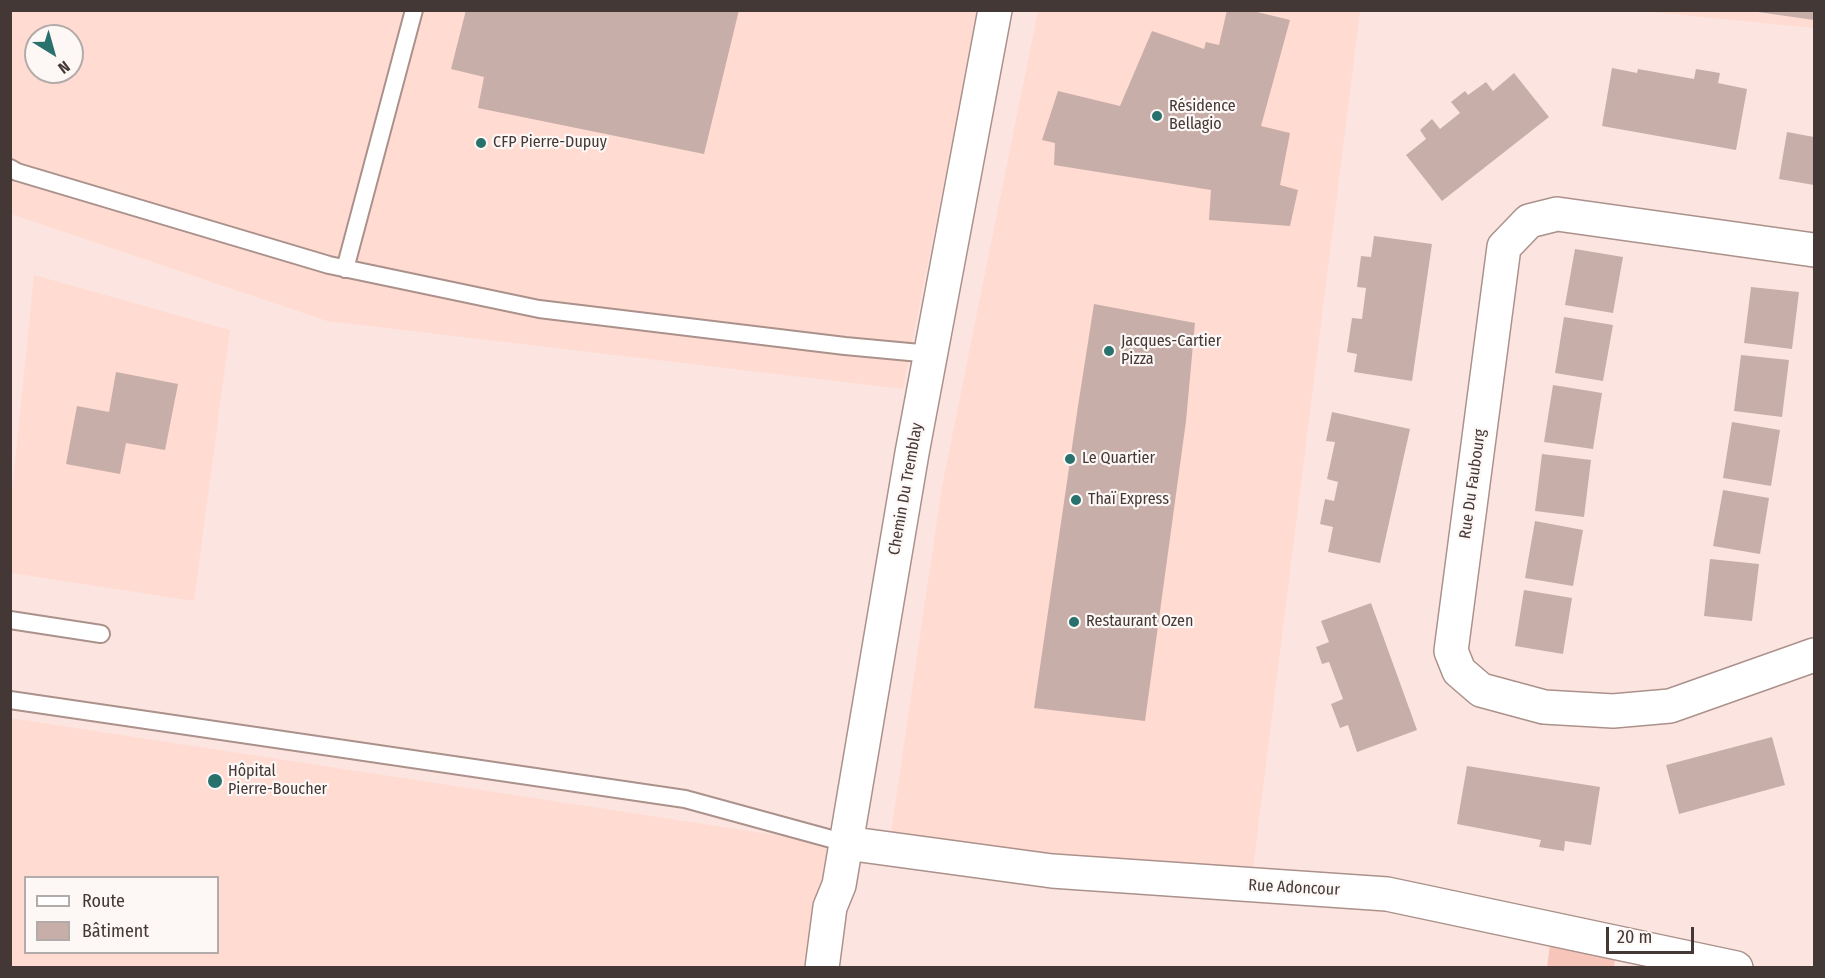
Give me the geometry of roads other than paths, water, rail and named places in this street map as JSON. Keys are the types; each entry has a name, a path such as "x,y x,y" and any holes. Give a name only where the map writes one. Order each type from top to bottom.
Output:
{"street":[{"name":"Chemin Du Tremblay","path":"822,968 830,907 839,885 931,354 995,10"},
{"name":"Rue Du Faubourg","path":"1815,250 1557,214 1529,221 1504,247 1451,651 1459,671 1481,690 1544,707 1613,711 1670,706 1815,656"},
{"name":"Rue Adoncour","path":"846,843 1052,872 1387,894 1736,968"}],"lane":[{"path":"345,269 414,10"},
{"path":"10,168 17,172 345,269 539,309 845,346 931,354"},
{"path":"10,620 101,634"},
{"path":"10,700 685,799 846,843"}],"place":[{"name":"Résidence Bellagio","path":"1157,116"},
{"name":"CFP Pierre-Dupuy","path":"481,143"},
{"name":"Jacques-Cartier Pizza","path":"1109,351"},
{"name":"Le Quartier","path":"1070,459"},
{"name":"Thaï Express","path":"1076,500"},
{"name":"Restaurant Ozen","path":"1074,622"},
{"name":"Hôpital Pierre-Boucher","path":"215,781"}]}
